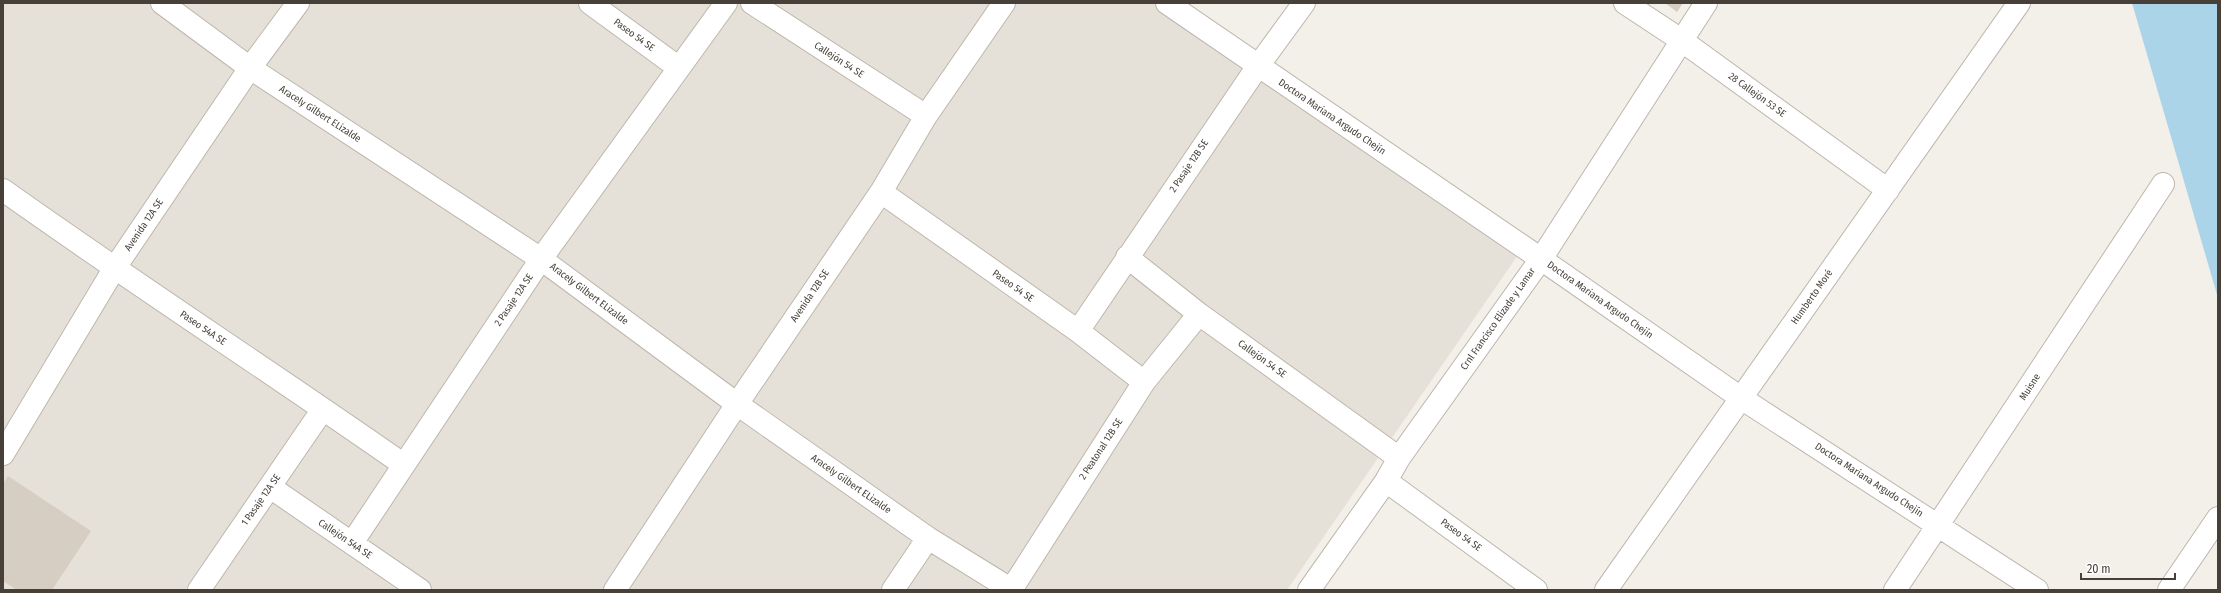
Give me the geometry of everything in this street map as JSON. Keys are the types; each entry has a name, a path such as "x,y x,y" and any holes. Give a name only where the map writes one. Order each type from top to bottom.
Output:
{"street":[{"name":"Aracely Gilbert ELizalde","path":"162,3 250,68 541,259 737,404 928,538 1011,590"},
{"name":"Avenida 12A SE","path":"3,454 114,269 250,68 298,3"},
{"name":"Paseo 54 SE","path":"590,3 679,68"},
{"name":"2 Pasaje 12A SE","path":"352,543 541,259 726,3"},
{"name":"Callejón 54 SE","path":"752,3 926,116"},
{"name":"Avenida 12B SE","path":"615,590 737,404 881,192 926,116 1004,3"},
{"name":"Doctora Mariana Argudo Chejín","path":"1167,3 1741,398 1939,525 2037,590"},
{"name":"2 Pasaje 12B SE","path":"1078,331 1258,66 1304,3"},
{"name":"28 Callejón 53 SE","path":"1625,3 1681,40 1888,190"},
{"name":"Crnl Francisco Elizade y Lamar","path":"1309,590 1386,481 1399,458 1541,259 1706,3"},
{"name":"Humberto Moré","path":"1606,590 2019,3"},
{"name":"Muisne","path":"1895,590 2163,184"},
{"name":"Paseo 54A SE","path":"3,190 114,269 323,408 404,465"},
{"name":"Paseo 54 SE","path":"881,192 1078,331 1144,382"},
{"name":"Callejón 54 SE","path":"1127,257 1199,314 1399,458"},
{"name":"2 Peatonal 12B SE","path":"1011,590 1144,382 1199,314"},
{"name":"1 Pasaje 12A SE","path":"199,590 323,408"},
{"name":"Paseo 54 SE","path":"1386,481 1536,590"},
{"name":"Callejón 54A SE","path":"270,487 420,590"},
{"path":"2169,590 2218,518"},
{"path":"893,590 928,538"}],"shaded area":[{"path":"3,3 1156,3 1518,255 1287,590 3,590"}],"water":[{"path":"2132,3 2218,3 2218,298"}],"building":[{"path":"1665,3 1683,3 1677,12"},
{"path":"8,476 91,531 52,590 17,590 3,581 3,484"}]}
